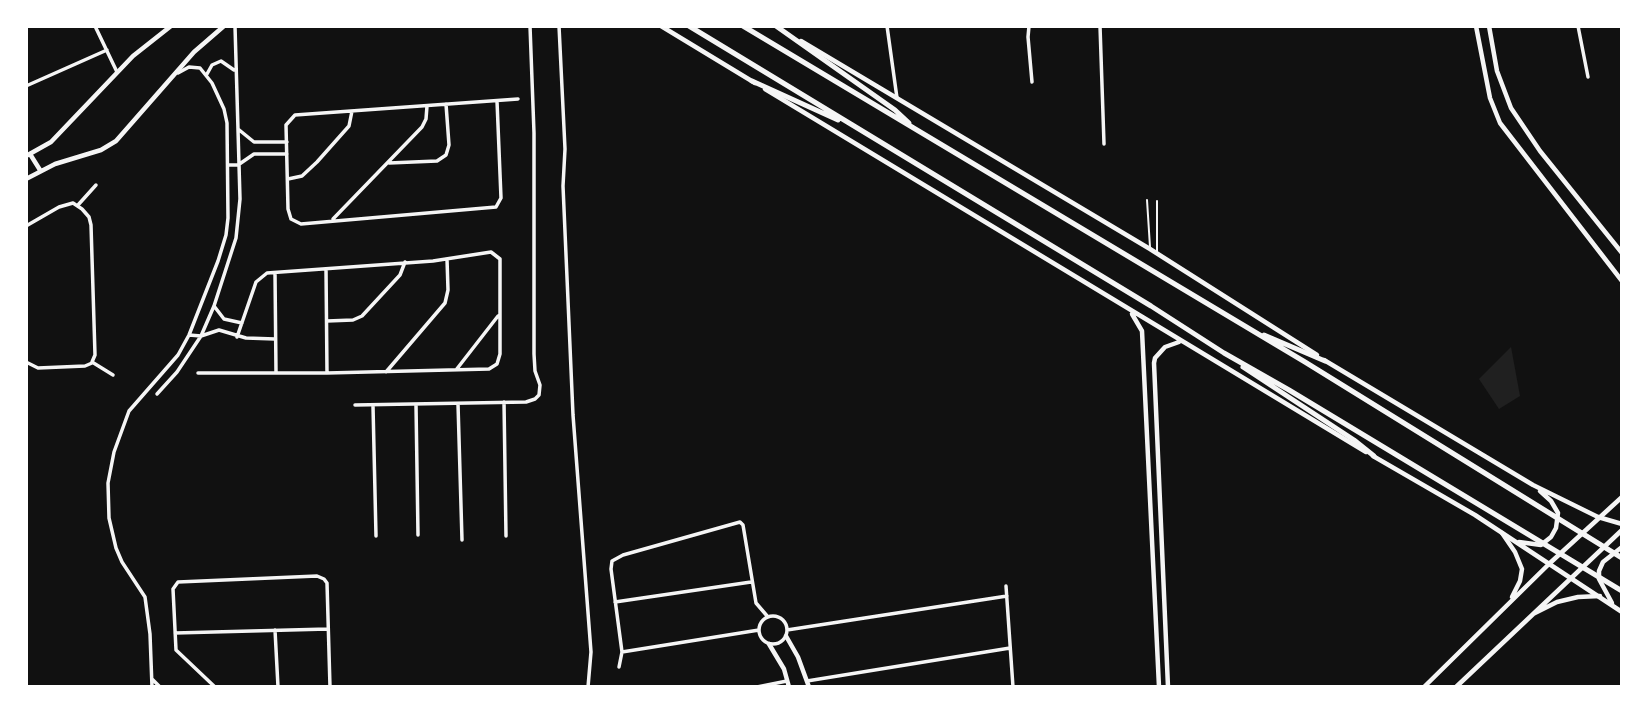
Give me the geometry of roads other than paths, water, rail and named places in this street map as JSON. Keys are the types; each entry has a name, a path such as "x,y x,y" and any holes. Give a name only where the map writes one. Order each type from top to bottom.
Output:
{"main road":[{"path":"689,26 1151,306 1354,440 1374,457"},
{"path":"743,26 1304,362 1622,558"},
{"path":"776,26 895,110 914,128"},
{"path":"752,81 862,131"},
{"path":"1246,327 1325,360"},
{"path":"1224,353 1622,591"}],"street":[{"path":"95,26 117,72"},
{"path":"40,170 28,155 51,142 117,72 143,47 171,26"},
{"path":"26,179 40,170 101,150 116,141 201,45 224,26"},
{"path":"157,394 177,372 201,335 214,306 236,238 239,218 234,26"},
{"path":"355,405 532,401 538,397 540,391 534,354 534,133 530,26"},
{"path":"559,26 573,415 591,652 588,687"},
{"path":"661,26 1129,311 1502,533 1622,612"},
{"path":"776,26 1157,253 1325,360 1533,485 1598,517 1622,524"},
{"path":"887,26 897,98"},
{"path":"1029,26 1032,82"},
{"path":"1100,26 1104,144"},
{"path":"1476,26 1490,98 1500,123 1622,281"},
{"path":"1489,26 1497,71 1511,108 1540,151 1622,253"},
{"path":"1578,26 1588,77"},
{"path":"26,86 107,50"},
{"path":"207,74 212,65 221,61 234,69"},
{"path":"152,687 150,634 145,597 128,573 116,548 109,518 108,483 114,452 129,411 168,367 189,335 204,302 226,235 228,165 224,109 207,74 194,66 176,74"},
{"path":"497,101 501,198 496,207 301,224 291,219 288,209 286,125 295,115 518,99"},
{"path":"387,163 437,161 446,155 449,145 446,103"},
{"path":"332,220 424,124 427,105"},
{"path":"288,179 302,176 326,152 349,126 352,111"},
{"path":"237,128 254,142 287,142"},
{"path":"254,142 254,154"},
{"path":"228,165 238,165 254,154 287,154"},
{"path":"78,205 96,185"},
{"path":"26,226 59,207 73,203 89,217 95,355 92,362 85,366 38,368 26,362"},
{"path":"198,373 489,369 497,364 500,354 499,259 496,254 491,253 263,275 256,282 237,337"},
{"path":"386,372 445,303 448,290 447,259"},
{"path":"327,321 353,320 362,316 400,275 405,262"},
{"path":"326,269 327,373"},
{"path":"275,273 276,373"},
{"path":"214,306 224,319 242,323"},
{"path":"1129,311 1142,331 1159,687"},
{"path":"456,370 499,314"},
{"path":"219,330 224,319"},
{"path":"189,335 219,330 237,337 275,339"},
{"path":"1168,687 1154,363 1165,347 1181,342"},
{"path":"92,362 113,375"},
{"path":"504,402 506,536"},
{"path":"458,404 462,540"},
{"path":"373,405 376,536"},
{"path":"415,405 418,535"},
{"path":"1515,541 1541,545 1551,537 1558,523 1558,513 1553,504 1533,485"},
{"path":"1425,687 1507,604 1622,497"},
{"path":"619,667 622,652 611,564 617,557 737,521 743,525 756,603 768,617 781,619 808,684 1010,648"},
{"path":"1457,685 1622,530"},
{"path":"1502,533 1515,552 1522,569 1517,590 1507,604"},
{"path":"1152,539 1162,538"},
{"path":"1615,607 1603,590 1599,571 1603,562 1622,547"},
{"path":"215,687 176,650 173,589 178,582 317,576 324,579 327,583 330,687"},
{"path":"615,602 751,582"},
{"path":"1006,586 1013,687"},
{"path":"769,644 779,643 786,633 1007,596"},
{"path":"1529,615 1557,602 1600,596"},
{"path":"757,687 788,684 784,669 769,644 761,639 761,622 768,617"},
{"path":"175,634 328,629"},
{"path":"622,652 759,630"},
{"path":"275,631 278,687"},
{"path":"1158,665 1167,664"},
{"path":"152,679 160,687"}],"lane":[{"path":"1147,200 1150,249"},
{"path":"1157,201 1157,253"}]}
